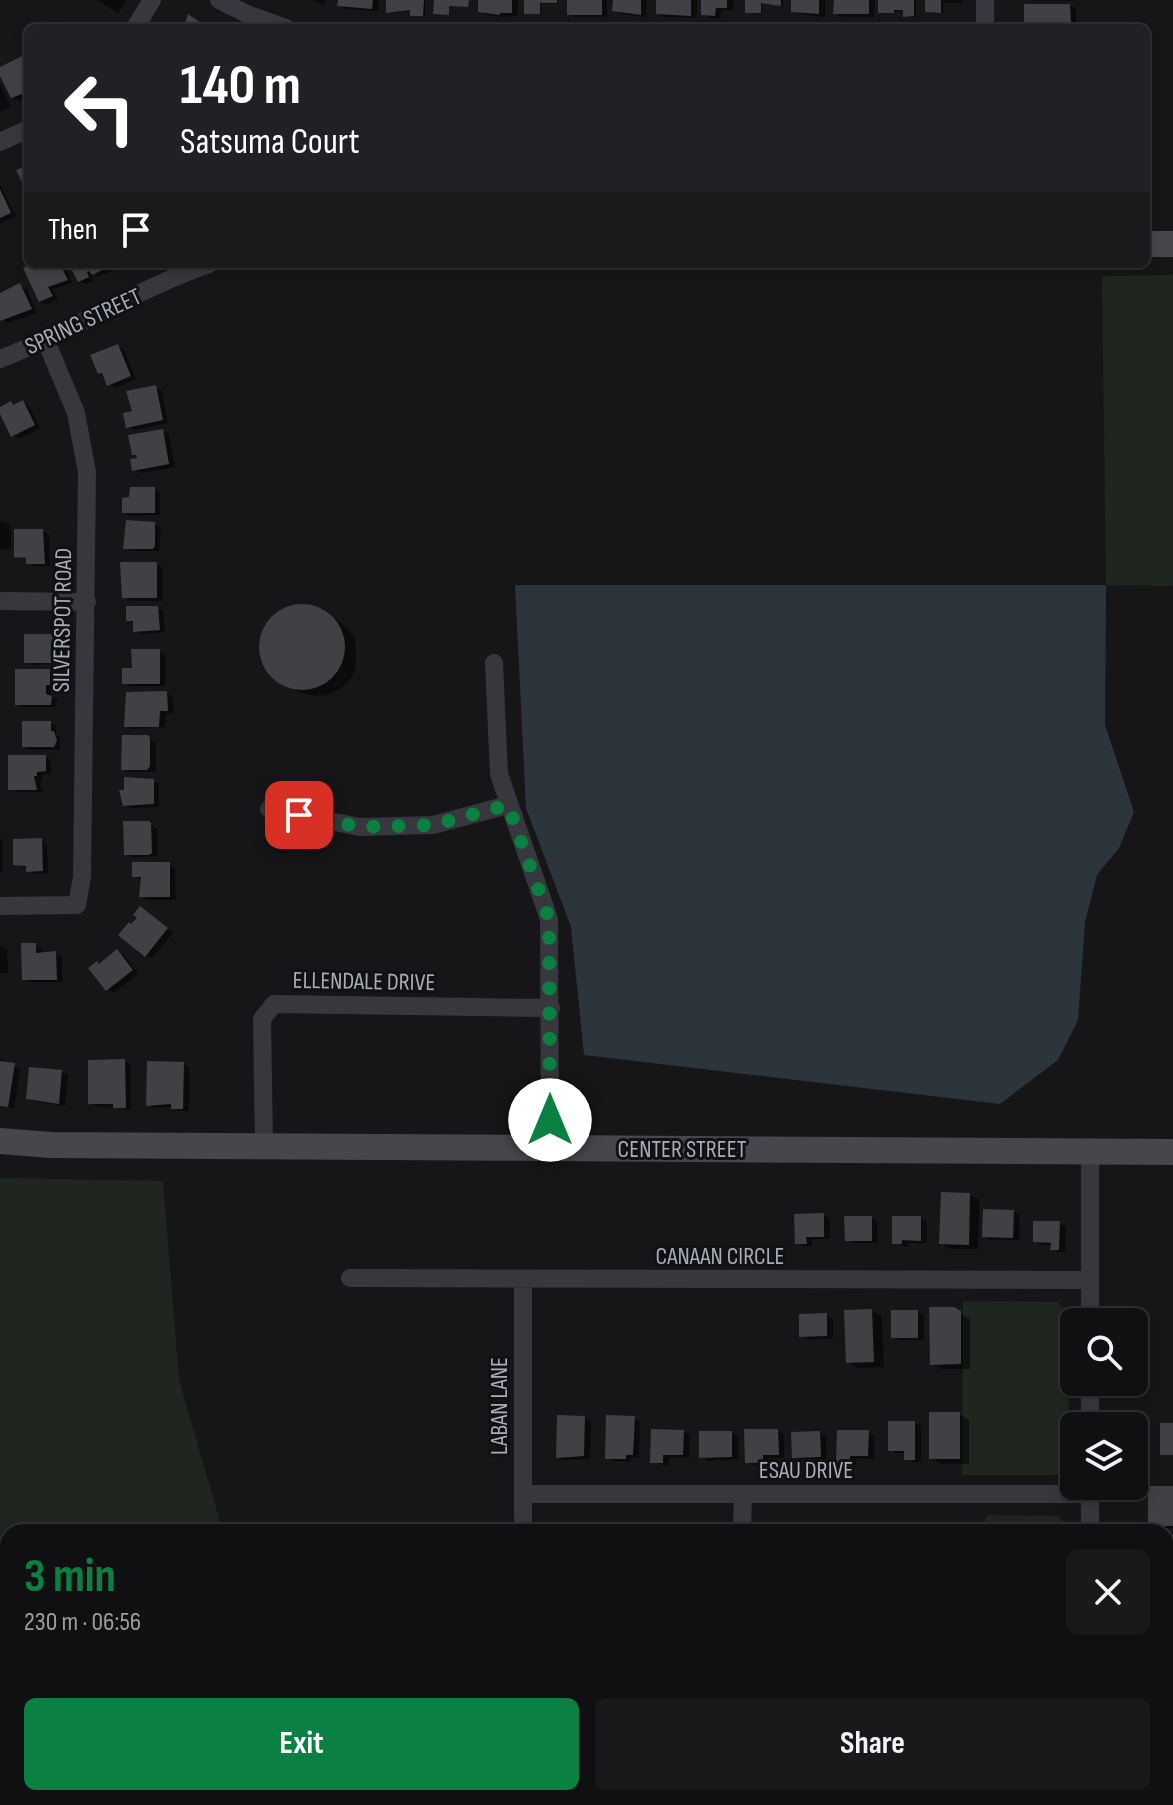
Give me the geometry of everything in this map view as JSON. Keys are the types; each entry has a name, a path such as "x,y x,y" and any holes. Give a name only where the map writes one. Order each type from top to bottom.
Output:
{"street":[{"path":"137,24 152,0"},
{"path":"219,0 275,24"},
{"path":"985,0 985,24"},
{"path":"0,142 24,131"},
{"path":"1150,244 1173,244"},
{"name":"SPRING STREET","path":"0,359 46,341 200,268"},
{"name":"SILVERSPOT ROAD","path":"0,906 77,905 82,877 87,472 76,413 46,341"},
{"path":"0,601 87,602"},
{"path":"494,663 499,774 549,919 550,1149"},
{"path":"269,809 360,827 433,825 508,805"},
{"name":"ELLENDALE DRIVE","path":"264,1146 262,1019 274,1004 551,1008"},
{"name":"CENTER STREET","path":"0,1141 50,1145 1173,1152"},
{"path":"1090,1152 1090,1308"},
{"name":"CANAAN CIRCLE","path":"350,1278 1090,1280"},
{"name":"LABAN LANE","path":"523,1280 523,1524"},
{"name":"ESAU DRIVE","path":"523,1494 1060,1490"},
{"path":"742,1524 743,1494"},
{"path":"1090,1500 1090,1524"}],"shaded area":[{"path":"1173,275 1173,586 1106,585 1102,276"},
{"path":"515,585 1106,585 1105,725 1134,812 1119,848 1097,875 1085,922 1078,1020 1058,1060 1000,1104 584,1055 571,927 526,808"},
{"path":"0,1178 163,1181 179,1380 221,1524 0,1524"},
{"path":"963,1301 1058,1302 1062,1308 1060,1396 1069,1396 1069,1412 1060,1412 1060,1473 962,1475"},
{"path":"987,1515 1058,1516 1067,1524 984,1524"}],"building":[{"path":"338,0 373,0 372,9 337,6"},
{"path":"386,0 424,0 423,16 410,16 410,10 386,13"},
{"path":"434,0 469,0 468,7 449,6 449,15 433,14"},
{"path":"478,0 512,0 512,13 478,12"},
{"path":"524,0 557,0 557,3 540,3 540,14 524,14"},
{"path":"567,0 602,0 602,15 567,15"},
{"path":"613,0 641,0 641,15 612,11"},
{"path":"656,0 691,0 691,16 656,14"},
{"path":"701,0 727,0 727,8 716,8 715,16 701,15"},
{"path":"745,0 781,0 781,6 761,3 761,13 745,13"},
{"path":"791,0 819,0 819,14 791,12"},
{"path":"834,0 869,0 869,14 833,14"},
{"path":"878,0 914,0 914,16 903,17 903,10 878,13"},
{"path":"925,0 941,0 941,13 925,12"},
{"path":"1024,4 1070,4 1071,22 1024,24"},
{"path":"188,14 203,24 184,24"},
{"path":"24,55 24,93 11,98 0,76 0,67"},
{"path":"24,167 24,187 16,170"},
{"path":"0,189 11,213 0,218"},
{"path":"23,268 62,268 68,280 48,287 53,296 39,302"},
{"path":"71,268 107,268 92,275 89,271 89,277 78,282"},
{"path":"20,283 32,309 0,321 0,293"},
{"path":"118,344 131,376 107,386 90,355"},
{"path":"156,385 163,420 126,428 123,413 132,411 126,391"},
{"path":"23,400 35,425 11,437 0,414 0,407 11,401 13,405"},
{"path":"163,429 169,464 132,471 130,459 137,458 132,455 128,435"},
{"path":"130,487 155,487 155,513 122,513 122,498 129,497"},
{"path":"126,520 155,522 153,549 123,549"},
{"path":"14,529 43,529 45,564 26,564 26,558 14,557"},
{"path":"120,562 157,562 157,598 122,598"},
{"path":"302,604 318,608 332,617 341,631 345,647 341,663 332,677 318,686 302,690 286,686 272,677 263,663 259,647 263,631 272,617 286,608"},
{"path":"126,606 158,606 160,630 133,632 133,621 126,621"},
{"path":"24,634 57,634 57,649 53,649 51,663 24,663"},
{"path":"131,649 160,649 160,684 122,684 122,668 132,668"},
{"path":"15,669 50,669 50,685 46,685 46,694 52,696 51,705 15,705"},
{"path":"167,691 168,711 160,711 159,727 124,727 126,692"},
{"path":"22,721 51,721 51,731 54,731 57,740 54,747 22,747"},
{"path":"122,735 148,735 150,766 147,770 121,770"},
{"path":"8,755 46,755 46,771 37,772 34,776 37,790 8,790"},
{"path":"124,777 154,779 154,804 123,806 119,790 124,790"},
{"path":"123,821 151,823 152,853 124,855"},
{"path":"42,838 43,871 26,872 26,866 13,865 13,839"},
{"path":"132,862 170,862 170,897 139,897 141,877 132,877"},
{"path":"140,906 168,928 145,957 118,935 137,918 133,915"},
{"path":"21,943 36,943 36,953 56,951 57,980 22,980"},
{"path":"117,949 133,970 106,991 88,968 97,961 99,964"},
{"path":"125,1059 126,1108 113,1108 113,1104 88,1104 88,1060"},
{"path":"0,1061 15,1063 8,1107 0,1106"},
{"path":"147,1061 184,1062 183,1109 171,1109 171,1104 146,1106"},
{"path":"29,1067 62,1070 59,1104 26,1099"},
{"path":"941,1192 970,1193 969,1245 939,1244"},
{"path":"983,1209 1014,1210 1013,1238 982,1237"},
{"path":"824,1213 824,1237 806,1237 807,1244 795,1244 794,1214"},
{"path":"844,1216 872,1216 872,1241 845,1241"},
{"path":"892,1216 921,1216 921,1241 902,1240 902,1244 892,1244"},
{"path":"1033,1221 1060,1221 1059,1250 1050,1250 1051,1243 1033,1242"},
{"path":"929,1307 954,1307 961,1311 961,1364 930,1365"},
{"path":"872,1309 874,1362 846,1363 844,1310"},
{"path":"891,1310 918,1310 918,1338 891,1338"},
{"path":"827,1313 827,1336 799,1337 799,1314"},
{"path":"929,1412 960,1412 960,1459 929,1459"},
{"path":"557,1415 585,1416 584,1456 556,1458"},
{"path":"606,1415 635,1416 633,1455 626,1455 626,1459 605,1459"},
{"path":"888,1421 915,1421 915,1460 904,1460 904,1451 888,1451"},
{"path":"1160,1423 1173,1423 1173,1455 1160,1455"},
{"path":"651,1429 684,1430 683,1455 663,1455 663,1463 650,1463"},
{"path":"744,1429 778,1429 779,1455 763,1455 763,1463 745,1463"},
{"path":"837,1430 869,1430 868,1456 850,1456 850,1463 836,1463"},
{"path":"699,1431 732,1431 732,1457 699,1458"},
{"path":"820,1431 821,1457 792,1458 791,1432"},
{"path":"1148,1486 1173,1486 1173,1524 1148,1524"},
{"path":"628,1522 651,1522 651,1524"}],"route":[{"path":"299,815 360,827 433,825 508,805 549,919 550,1120"}]}
